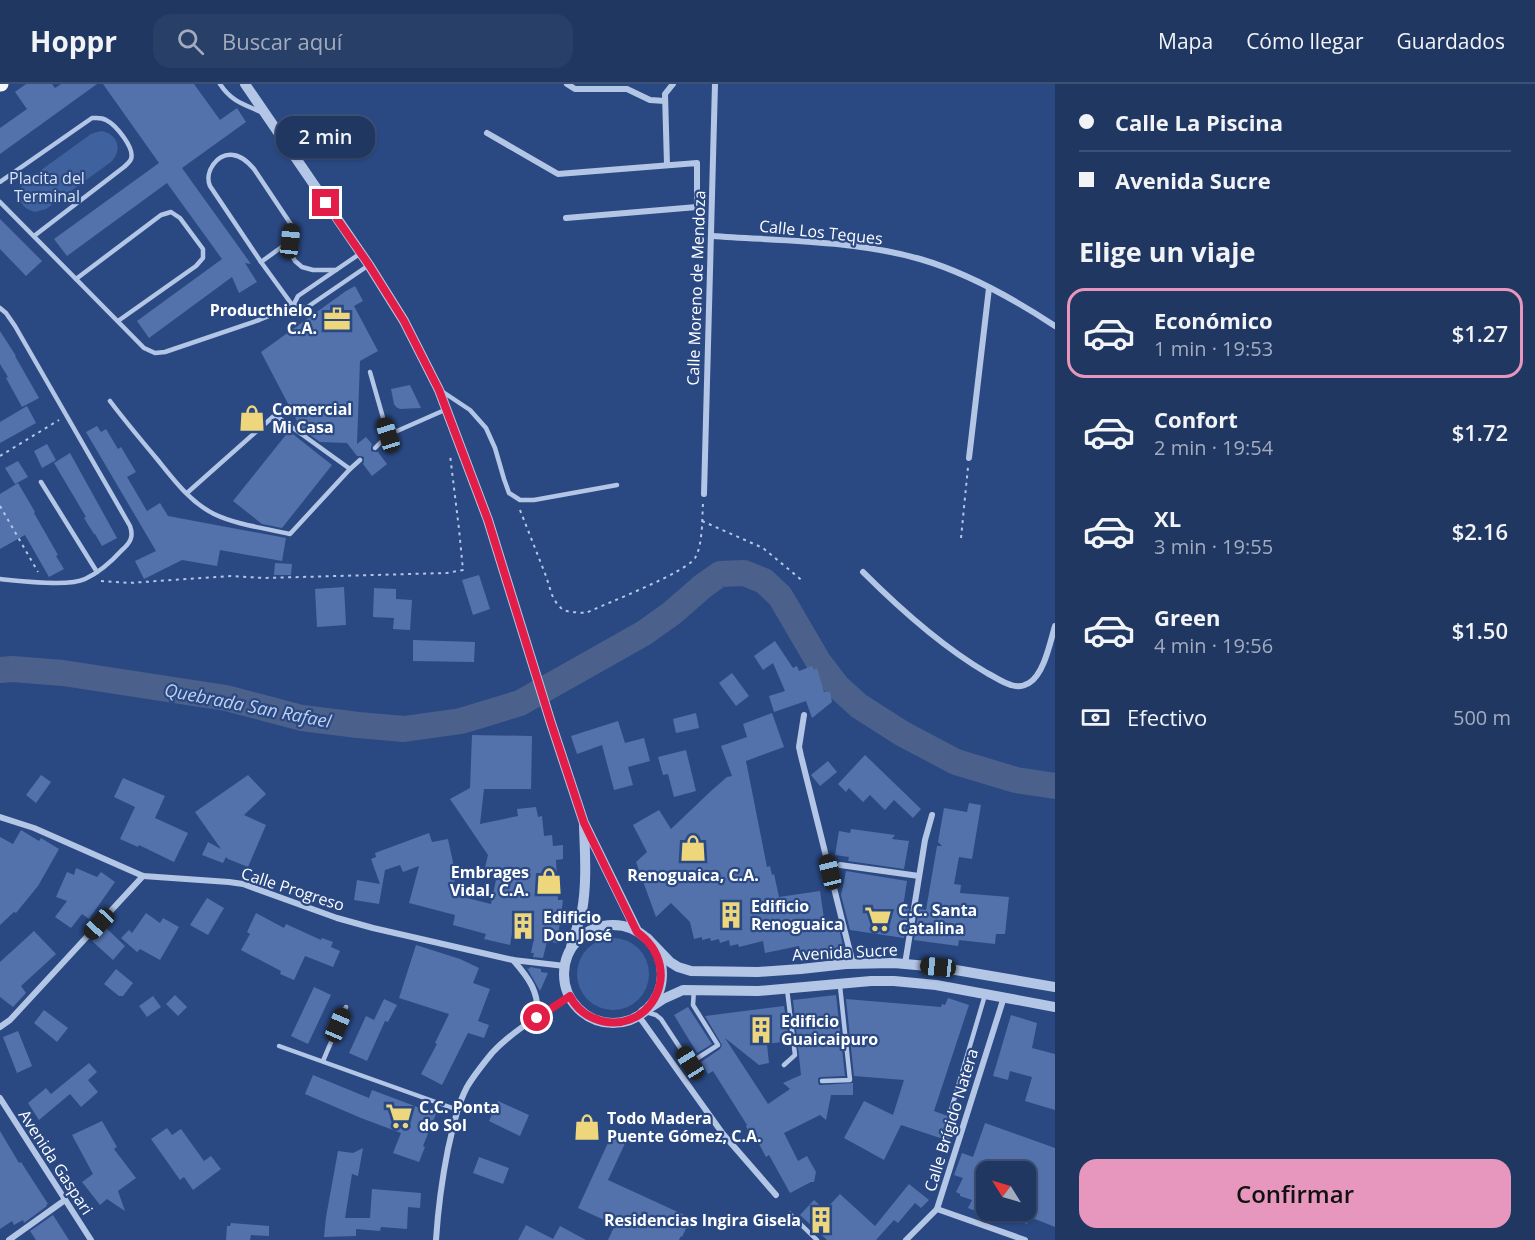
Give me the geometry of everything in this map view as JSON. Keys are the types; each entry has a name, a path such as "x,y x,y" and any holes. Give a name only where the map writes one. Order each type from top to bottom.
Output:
{"street":[{"name":"Avenida Sucre","path":"244,84 369,265 404,321 439,390 488,520 584,823 642,935 670,962 691,971 758,972 894,963 979,973 1055,987"},
{"path":"567,84 575,89 627,89 650,100 665,101"},
{"path":"667,165 665,94 673,84"},
{"name":"Calle Moreno de Mendoza","path":"704,494 715,84"},
{"path":"487,133 558,174 697,163 697,207 566,218"},
{"name":"Calle Los Teques","path":"712,236 828,243 868,248 920,259 958,273 1007,297 1055,326"},
{"path":"969,458 988,288"},
{"path":"863,572 895,603 950,649 970,663 1011,685 1025,686 1038,674 1055,626"},
{"path":"804,715 799,747 853,964"},
{"path":"905,964 925,840 932,815"},
{"name":"Calle Progreso","path":"0,817 33,828 143,876 243,884 337,918 513,960 565,966"},
{"name":"Avenida Sucre","path":"568,955 582,911 585,873 584,823"},
{"path":"840,865 919,876"},
{"path":"0,1028 10,1020 143,876"},
{"path":"603,926 627,927 642,935 654,948 661,970 658,993 652,1003 634,1018 622,1022 599,1021 588,1016 579,1009 570,996 564,978 568,955 574,944 582,936 603,926"},
{"path":"513,960 531,983 538,1006 537,1018"},
{"name":"Avenida Sucre","path":"641,1013 683,990 758,991 894,981 936,985 1055,1006"},
{"path":"436,1240 443,1177 458,1110 467,1088 493,1052 570,996"},
{"name":"Calle Brígido Natera","path":"906,1240 937,1209 1004,997"},
{"path":"641,1013 723,1134 777,1195"},
{"name":"Avenida Gaspari","path":"0,1098 91,1240"},
{"path":"9,1240 65,1200"},
{"path":"937,1209 1024,1240"}],"lane":[{"path":"219,84 236,101 265,113"},
{"path":"0,182 92,118 108,121 127,142 132,156 130,161 34,236"},
{"path":"293,306 210,186 209,172 217,161 230,155 241,158 251,165 292,226 290,252 295,261 302,267 321,271 336,270"},
{"path":"0,202 147,351 159,353 259,320 293,306 306,308 369,265"},
{"path":"76,279 161,215 171,212 180,218 200,245 203,258 196,266 118,321"},
{"path":"261,262 290,241"},
{"path":"293,306 298,296 361,253"},
{"path":"0,308 15,327 132,530 132,539 117,556 84,580 44,583 0,579"},
{"path":"369,372 388,435"},
{"path":"439,390 481,420 490,435 507,489 517,499 534,500 617,485"},
{"path":"110,401 186,493 207,510 233,521 290,534 360,460"},
{"path":"375,447 388,435 447,408"},
{"path":"186,493 275,415 350,469"},
{"path":"41,482 97,572"},
{"path":"822,1081 850,1080 840,984"},
{"path":"641,1013 656,1015 661,1019 690,1063 718,1045 694,1009 694,989"},
{"path":"784,1065 795,1055 788,989"},
{"path":"951,1110 986,993"},
{"path":"323,1061 346,1007"},
{"path":"279,1046 458,1110"},
{"path":"790,1214 817,1240"}],"path":[{"path":"0,456 67,416"},
{"path":"84,580 129,583 231,576 264,578 447,573 463,570 450,470 450,449"},
{"path":"961,538 969,458"},
{"path":"517,499 557,604 563,610 586,613 690,564 699,551 704,494"},
{"path":"0,506 44,583"},
{"path":"702,521 763,548 804,582"}],"green space":[{"name":"Placita del Terminal","path":"102,131 112,136 117,144 117,153 111,162 46,209 35,212 22,204 19,195 26,181 91,134"},
{"path":"613,938 627,941 639,948 646,960 649,974 646,988 639,1000 627,1007 613,1010 599,1007 587,1000 580,988 577,974 580,960 587,948 599,941"}],"building":[{"path":"26,84 52,84 55,88 61,84 97,84 0,154 0,128 27,109 15,92"},
{"path":"103,84 194,84 220,120 237,108 246,122 182,168 251,264 245,263 257,282 239,293 232,277 149,338 137,321 222,259 167,183 67,256 54,239 159,163"},
{"path":"0,219 42,261 26,276 0,249"},
{"path":"355,286 363,301 354,306 378,351 360,361 357,444 366,437 372,444 371,451 378,452 387,464 372,476 363,464 364,457 357,456 347,443 320,442 295,424 297,421 261,352"},
{"path":"0,331 39,398 22,407 0,364"},
{"path":"410,385 421,408 400,409 396,407 391,389"},
{"path":"27,406 36,423 0,443 0,422"},
{"path":"97,426 101,432 106,429 118,449 121,447 136,472 127,477 147,511 160,503 168,516 286,538 282,561 220,550 217,566 182,560 144,579 135,561 156,551 86,432"},
{"path":"289,431 332,465 282,528 262,524 233,501"},
{"path":"47,444 56,460 42,468 34,451"},
{"path":"70,453 117,538 102,546 54,463"},
{"path":"18,461 28,477 15,484 5,468"},
{"path":"18,483 64,569 49,577 25,535 0,549 0,494"},
{"path":"275,563 292,564 291,575 274,575"},
{"path":"479,575 490,609 473,615 462,580"},
{"path":"344,587 346,625 317,627 315,589"},
{"path":"374,588 396,589 396,599 412,600 410,630 393,629 394,618 373,617"},
{"path":"413,640 475,642 474,662 413,661"},
{"path":"775,641 793,668 797,666 799,671 812,666 814,670 817,668 824,692 830,692 832,702 812,718 806,701 774,712 769,696 785,691 773,663 763,670 754,656"},
{"path":"732,673 749,696 736,706 719,683"},
{"path":"696,713 699,728 676,733 673,719"},
{"path":"772,713 784,747 746,761 767,867 770,866 772,875 774,874 779,897 820,891 825,926 838,924 844,950 800,958 799,946 765,953 763,941 739,947 738,944 730,946 729,940 720,943 719,939 702,940 702,937 694,939 690,922 671,903 656,917 636,862 647,852 633,825 659,810 671,829 727,777 732,776 721,746 747,737 743,724"},
{"path":"618,721 625,743 644,738 650,761 628,767 633,785 614,790 602,745 577,754 571,736"},
{"path":"472,735 532,736 531,789 484,789 480,824 518,816 517,809 536,807 538,817 542,816 544,836 552,835 553,846 563,845 563,859 556,860 558,900 563,900 557,943 547,941 543,958 533,957 534,953 531,953 534,938 512,934 510,945 484,939 486,934 453,925 455,915 409,903 419,866 403,872 400,865 385,870 379,904 354,900 357,880 380,884 371,859 376,857 375,853 429,833 432,842 448,839 454,867 458,868 451,894 491,904 497,875 484,872 488,855 450,799 470,788"},
{"path":"686,750 696,791 674,797 668,774 663,775 658,757"},
{"path":"865,755 921,809 913,818 894,800 885,810 870,795 863,802 849,788 846,792 838,784"},
{"path":"828,761 837,772 820,786 811,775"},
{"path":"41,775 51,782 36,803 26,795"},
{"path":"248,775 266,794 244,815 266,825 248,867 226,857 223,863 202,855 208,842 221,849 195,812"},
{"path":"123,778 165,796 155,818 188,833 174,862 139,845 138,847 120,839 135,807 114,797"},
{"path":"969,803 981,805 972,859 959,857 954,884 961,885 960,893 1009,897 1005,934 996,934 995,944 959,940 958,946 914,940 919,909 926,910 937,846 942,846 938,842 944,808 967,812"},
{"path":"851,829 895,835 892,839 909,841 904,869 848,861 849,857 835,855 839,831 850,833"},
{"path":"21,830 59,849 38,886 16,913 14,912 0,925 0,837 13,844"},
{"path":"76,868 97,877 101,872 115,882 89,919 82,914 71,928 55,917 67,901 56,897 67,872 74,875"},
{"path":"846,871 907,881 903,907 909,908 904,938 850,930 841,895"},
{"path":"207,898 224,908 208,935 190,925"},
{"path":"146,913 160,923 163,918 179,927 160,960 140,949 137,952 121,938 129,930 132,933"},
{"path":"256,913 284,928 286,924 321,940 322,938 333,942 331,947 340,951 333,967 305,956 294,980 241,950 250,934 247,932"},
{"path":"105,927 125,946 113,960 92,941"},
{"path":"34,931 56,954 21,986 26,993 13,1007 0,997 0,962"},
{"path":"416,945 460,959 479,968 473,983 490,989 478,1021 489,1025 484,1038 468,1033 442,1085 421,1074 437,1044 435,1043 449,1014 399,998"},
{"path":"527,968 548,973 540,991"},
{"path":"116,969 133,983 123,996 119,996 104,984"},
{"path":"314,987 331,995 308,1044 291,1036"},
{"path":"175,995 187,1007 178,1016 166,1004"},
{"path":"836,995 845,1076 821,1077 818,1078 818,1082 819,1085 853,1083 853,1095 831,1095 826,1120 820,1115 784,1133 798,1161 807,1156 816,1172 814,1182 790,1193 769,1155 766,1157 757,1140 754,1142 747,1125 713,1071 708,1074 701,1062 720,1049 722,1045 705,1016 784,1006 789,1041 767,1044 769,1063 759,1065 725,1038 768,1104 790,1089 783,1083 801,1075 793,1000"},
{"path":"153,996 161,1007 147,1017 139,1006"},
{"path":"948,998 969,1005 934,1111 956,1119 949,1141 901,1125 884,1160 844,1138 864,1101 893,1115 904,1080 854,1076 846,999 941,1007 942,1004 945,1005"},
{"path":"384,999 397,1005 388,1022 385,1021 367,1061 349,1053 366,1016 374,1020"},
{"path":"688,1007 712,1044 697,1053 674,1015"},
{"path":"44,1010 68,1028 57,1042 34,1023"},
{"path":"1011,1015 1037,1023 1032,1048 1055,1054 1055,1110 1025,1101 1032,1077 1010,1071 1008,1080 993,1076"},
{"path":"18,1031 32,1066 17,1073 3,1037"},
{"path":"89,1063 97,1072 88,1080 98,1092 81,1107 70,1094 39,1120 28,1103 46,1088 51,1094"},
{"path":"313,1075 369,1098 372,1090 436,1114 419,1162 393,1153 401,1133 305,1094"},
{"path":"498,1101 529,1115 520,1136 489,1121"},
{"path":"102,1121 117,1147 114,1149 136,1178 118,1191 125,1211 107,1199 100,1205 82,1182 93,1174 72,1135"},
{"path":"985,1123 1055,1148 1055,1227 1036,1219 1036,1161 976,1161 976,1211 968,1208 972,1200 956,1192 963,1178 954,1175 962,1153 973,1157"},
{"path":"167,1128 172,1135 181,1129 204,1161 211,1156 221,1169 193,1190 184,1177 180,1180 151,1139"},
{"path":"0,1131 48,1204 24,1223 23,1220 14,1225 12,1221 0,1229"},
{"path":"613,1132 627,1139 608,1180 691,1218 679,1240 608,1240 615,1225 578,1208"},
{"path":"363,1148 358,1176 352,1174 345,1218 370,1218 372,1189 421,1193 420,1208 408,1207 407,1229 381,1227 380,1231 356,1229 356,1236 324,1237 338,1151 353,1153"},
{"path":"479,1157 509,1168 503,1184 473,1173"},
{"path":"909,1184 929,1200 921,1208 915,1203 898,1223 894,1220 876,1240 827,1240 800,1215 814,1200 825,1210 840,1194 875,1226"},
{"path":"53,1215 69,1240 36,1240 30,1231"},
{"path":"231,1223 269,1226 269,1236 251,1235 250,1240 226,1240 227,1226"},
{"path":"526,1225 553,1239 560,1226 586,1240 518,1240"}],"waterway":[{"name":"Quebrada San Rafael","path":"0,670 63,673 226,698 302,718 404,729 461,721 520,703 644,633 720,574 744,573 764,581 780,596 818,661 837,686 859,706 903,734 956,762 1016,780 1055,786"}],"place":[{"name":"Producthielo, C.A.","path":"337,319"},
{"name":"Comercial Mi Casa","path":"252,418"},
{"name":"Renoguaica, C.A.","path":"693,848"},
{"name":"Embrages Vidal, C.A.","path":"549,881"},
{"name":"Edificio Renoguaica","path":"731,915"},
{"name":"C.C. Santa Catalina","path":"878,919"},
{"name":"Edificio Don José","path":"523,926"},
{"name":"Edificio Guaicaipuro","path":"761,1030"},
{"name":"C.C. Ponta do Sol","path":"399,1116"},
{"name":"Todo Madera Puente Gómez, C.A.","path":"587,1127"},
{"name":"Residencias Ingira Gisela","path":"821,1220"}],"route":[{"path":"326,203 404,321 439,390 488,520 584,823 637,932 647,938 659,958 661,981 658,993 644,1012 634,1018 611,1023 599,1021 579,1009 570,996 537,1018"}]}
